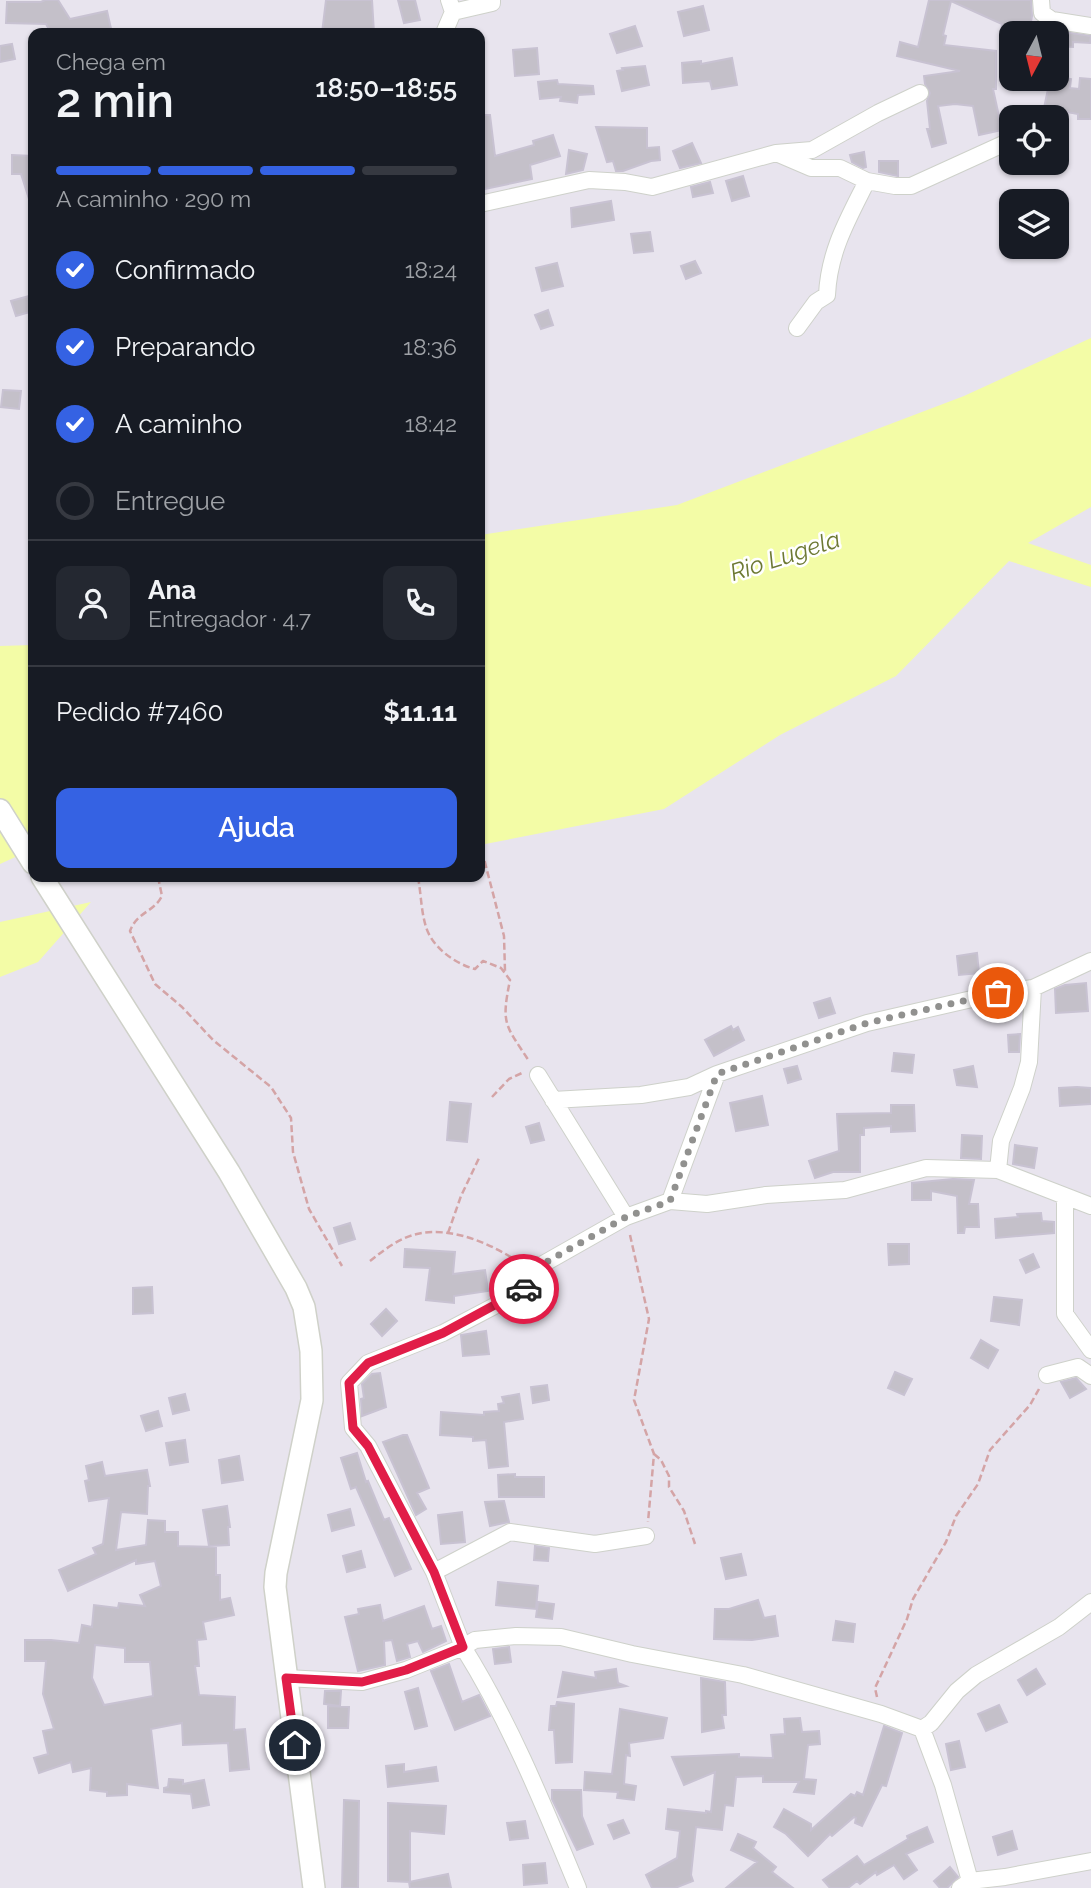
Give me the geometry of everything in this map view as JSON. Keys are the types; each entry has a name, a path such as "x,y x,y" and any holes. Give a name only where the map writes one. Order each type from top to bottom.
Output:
{"main road":[{"path":"0,810 28,855"},
{"path":"45,882 229,1172 296,1288 304,1307 311,1351 312,1400 275,1587 314,1888"}],"street":[{"path":"445,28 451,6 492,3 492,0"},
{"path":"1041,0 1042,13 1052,20 1091,26"},
{"path":"485,203 589,180 652,187 776,153 812,150 920,93"},
{"path":"776,153 811,168 840,168 867,181 911,186 999,146"},
{"path":"797,328 816,302 827,295 831,259 867,181"},
{"path":"553,1101 562,1098 589,1100 689,1087 717,1074 867,1023 998,993 1032,988 1091,961"},
{"path":"998,1170 1001,1141 1029,1062 1032,988"},
{"path":"670,1201 717,1074"},
{"path":"538,1075 626,1217"},
{"path":"578,1888 545,1807 486,1685 463,1647 434,1572 368,1446 353,1428 349,1383 368,1363 443,1333 523,1291 536,1268 626,1217 670,1201 707,1204 765,1195 845,1190 926,1168 998,1170 1091,1206"},
{"path":"1065,1196 1065,1314 1091,1350"},
{"path":"1047,1375 1078,1367 1091,1376"},
{"path":"434,1572 510,1532 595,1544 646,1536"},
{"path":"922,1729 931,1723 957,1690 976,1675 1059,1627 1091,1602"},
{"path":"286,1678 362,1682 406,1670 475,1640 516,1636 561,1637 632,1654 743,1675 881,1714 922,1729 943,1786 965,1884 1091,1861"}],"path":[{"path":"485,863 504,936 505,973"},
{"path":"159,882 162,896 158,905 134,921 130,932 138,951 155,985 214,1040 271,1087 290,1118 293,1152 309,1209 342,1266"},
{"path":"419,882 426,928 442,951 461,966 475,969 483,961 501,968 510,980 505,1025 538,1075"},
{"path":"492,1097 509,1079 527,1071 538,1075"},
{"path":"448,1233 461,1196 480,1156"},
{"path":"626,1217 649,1319 634,1400 654,1454 646,1536"},
{"path":"370,1261 391,1245 417,1234 448,1233 502,1251 527,1267 536,1268"},
{"path":"881,1714 875,1688 907,1619 913,1599 946,1542 956,1516 978,1484 989,1450 1030,1405 1047,1375"},
{"path":"654,1454 661,1460 668,1476 669,1487 684,1511 695,1544"}],"water":[{"name":"Rio Lugela","path":"1091,338 1091,507 1028,543 1091,565 1091,587 1009,561 896,676 780,735 664,809 485,844 485,534 677,505 964,396"},
{"path":"28,645 28,851 0,864 0,646"},
{"path":"91,902 38,962 0,977 0,922"}],"building":[{"path":"58,0 70,19 107,11 111,28 48,28 46,24 6,23 7,2"},
{"path":"326,0 372,0 374,28 323,28"},
{"path":"398,0 415,0 420,20 404,23"},
{"path":"929,0 1031,0 1031,21 999,23 951,1 943,35 946,36 944,45 996,51 996,89 993,89 999,131 979,135 973,106 938,106 946,143 932,147 927,129 930,129 927,101 930,93 924,76 960,71 897,56 900,42 918,47"},
{"path":"703,6 709,30 684,36 678,12"},
{"path":"635,26 642,46 617,53 610,34"},
{"path":"1069,33 1091,36 1090,43 1073,42 1073,47 1069,47"},
{"path":"12,44 15,59 0,62 0,46"},
{"path":"537,48 539,74 515,76 513,50"},
{"path":"732,58 737,85 712,89 710,81 683,83 682,63 701,61 701,64"},
{"path":"645,66 649,85 622,91 617,71"},
{"path":"1080,78 1091,79 1091,119 1078,119 1078,114 1069,112 1069,105 1045,105 1048,91 1069,91 1069,79 1070,88 1079,89"},
{"path":"557,80 558,84 593,86 594,94 578,95 577,103 560,101 561,97 540,99 538,82"},
{"path":"485,115 490,115 495,156 534,145 533,141 553,135 560,156 530,165 532,179 485,189"},
{"path":"596,127 647,128 647,148 659,147 660,160 616,171 613,161 607,162"},
{"path":"692,143 701,163 680,168 673,151"},
{"path":"569,150 587,154 583,170 566,174"},
{"path":"864,152 866,167 863,168 852,162 850,155"},
{"path":"12,155 28,156 28,196 21,174 12,174"},
{"path":"879,161 898,161 898,176 879,172"},
{"path":"743,176 749,196 732,201 726,181"},
{"path":"710,182 713,193 693,197 691,187"},
{"path":"611,201 614,220 572,227 571,208"},
{"path":"650,232 653,251 634,253 631,234"},
{"path":"695,261 701,273 686,279 681,266"},
{"path":"557,263 563,286 542,291 536,268"},
{"path":"28,296 28,312 16,316 11,301"},
{"path":"548,310 553,325 541,329 535,315"},
{"path":"3,390 21,391 19,409 1,407"},
{"path":"977,953 979,973 959,975 957,956"},
{"path":"1086,983 1088,1011 1056,1013 1055,989"},
{"path":"830,998 835,1013 819,1018 814,1003"},
{"path":"731,1026 733,1030 738,1027 744,1040 714,1056 705,1040"},
{"path":"1020,1034 1019,1052 1009,1052 1008,1035"},
{"path":"894,1053 914,1055 912,1073 892,1071"},
{"path":"797,1066 801,1079 788,1083 784,1069"},
{"path":"973,1066 977,1087 957,1085 954,1070"},
{"path":"1059,1088 1091,1088 1091,1104 1060,1106"},
{"path":"762,1096 768,1125 736,1131 730,1103"},
{"path":"450,1102 471,1104 467,1142 447,1140"},
{"path":"891,1105 914,1105 915,1131 891,1132 891,1126 864,1128 864,1135 860,1135 860,1172 833,1172 815,1178 809,1161 839,1151 837,1114 891,1113"},
{"path":"539,1123 544,1140 531,1143 526,1127"},
{"path":"962,1135 982,1136 981,1159 961,1158"},
{"path":"1015,1145 1037,1148 1034,1168 1013,1164"},
{"path":"974,1180 969,1204 978,1204 979,1227 965,1227 964,1233 958,1233 957,1196 931,1191 931,1200 912,1200 912,1183"},
{"path":"1041,1213 1042,1221 1054,1222 1054,1233 996,1238 995,1219 1018,1217 1017,1214"},
{"path":"350,1223 355,1239 339,1244 334,1228"},
{"path":"888,1244 909,1244 909,1264 889,1265"},
{"path":"405,1249 455,1252 453,1274 485,1270 488,1291 454,1296 454,1303 426,1300 430,1268 404,1267"},
{"path":"1033,1254 1039,1267 1026,1273 1020,1260"},
{"path":"152,1287 153,1313 133,1314 133,1288"},
{"path":"994,1297 1022,1300 1019,1325 991,1321"},
{"path":"386,1309 397,1321 382,1336 371,1324"},
{"path":"486,1331 489,1354 463,1356 461,1335"},
{"path":"981,1340 998,1350 988,1368 971,1358"},
{"path":"895,1372 912,1379 904,1395 888,1388"},
{"path":"380,1373 386,1407 362,1416 362,1384 372,1374"},
{"path":"1076,1378 1086,1389 1070,1398 1061,1382"},
{"path":"547,1385 549,1400 533,1403 531,1387"},
{"path":"185,1394 189,1410 173,1414 169,1398"},
{"path":"519,1394 523,1419 504,1422 508,1466 489,1468 486,1440 473,1441 473,1437 440,1435 441,1412 484,1415 484,1412 499,1411 498,1404 504,1403 502,1397"},
{"path":"158,1411 162,1426 146,1431 141,1416"},
{"path":"407,1435 429,1488 417,1493 426,1509 416,1515 383,1442"},
{"path":"185,1440 188,1462 170,1465 166,1443"},
{"path":"357,1453 366,1482 368,1481 384,1520 389,1518 411,1569 395,1576 356,1487 351,1489 341,1458"},
{"path":"239,1456 243,1480 222,1483 219,1460"},
{"path":"102,1462 105,1476 147,1470 150,1486 147,1514 121,1512 116,1550 146,1545 148,1520 165,1521 165,1532 178,1532 178,1546 216,1547 216,1575 220,1575 220,1600 230,1598 234,1615 203,1622 206,1639 197,1640 199,1666 195,1666 199,1695 235,1697 234,1730 245,1729 249,1769 230,1771 228,1743 183,1745 182,1723 151,1729 158,1788 127,1784 127,1795 107,1796 107,1792 90,1790 91,1768 73,1772 71,1762 39,1773 34,1758 48,1754 43,1731 54,1729 43,1694 46,1661 25,1661 25,1640 79,1643 82,1625 92,1627 94,1605 118,1608 119,1603 145,1606 140,1595 161,1586 155,1561 136,1564 136,1560 68,1591 59,1570 96,1554 93,1548 103,1544 109,1498 89,1501 85,1481 89,1480 86,1466","holes":["95,1645 125,1648 125,1662 150,1662 153,1696 104,1705 92,1678"]},
{"path":"515,1474 515,1477 544,1477 544,1497 499,1497 498,1475"},
{"path":"504,1501 509,1522 490,1526 485,1502"},
{"path":"227,1506 229,1545 209,1546 203,1510"},
{"path":"350,1509 354,1525 332,1531 328,1515"},
{"path":"462,1512 465,1542 441,1544 438,1515"},
{"path":"535,1546 549,1548 548,1561 534,1560"},
{"path":"361,1551 365,1567 347,1572 343,1556"},
{"path":"741,1554 746,1575 726,1579 721,1558"},
{"path":"498,1582 538,1586 536,1609 496,1605"},
{"path":"758,1600 764,1618 775,1616 778,1636 752,1640 714,1639 715,1609 729,1609"},
{"path":"538,1602 554,1604 552,1619 536,1617"},
{"path":"380,1605 383,1621 424,1606 432,1629 441,1626 446,1641 423,1652 418,1641 407,1644 410,1657 397,1661 392,1640 384,1641 385,1665 358,1671 345,1617 359,1614 358,1609"},
{"path":"836,1621 855,1624 853,1642 833,1640"},
{"path":"509,1647 511,1662 495,1664 493,1649"},
{"path":"449,1664 462,1702 479,1695 490,1716 455,1730 431,1671"},
{"path":"616,1669 618,1683 626,1686 558,1697 563,1672 596,1678 595,1672"},
{"path":"1036,1669 1045,1684 1027,1695 1018,1680"},
{"path":"701,1678 725,1682 726,1715 722,1715 724,1728 702,1732"},
{"path":"418,1688 427,1726 415,1729 405,1692"},
{"path":"325,1691 341,1691 340,1706 324,1704"},
{"path":"557,1702 574,1704 572,1762 556,1763 554,1730 549,1730 551,1706 556,1706"},
{"path":"999,1705 1007,1722 986,1731 978,1714"},
{"path":"328,1706 349,1707 348,1728 328,1728"},
{"path":"620,1709 667,1718 663,1738 629,1743 630,1756 626,1755 624,1784 636,1786 634,1800 617,1798 618,1792 584,1790 585,1772 612,1774"},
{"path":"800,1718 802,1732 819,1731 820,1744 808,1745 804,1779 816,1780 814,1794 794,1792 799,1782 763,1782 763,1776 736,1777 733,1806 725,1805 722,1830 696,1827 691,1875 693,1881 675,1888 652,1888 646,1875 677,1858 680,1831 666,1829 668,1809 711,1812 715,1772 684,1785 672,1757 739,1754 739,1757 773,1758 771,1735 785,1734 784,1719"},
{"path":"884,1726 902,1733 886,1786 882,1785 862,1826 855,1823 854,1817 832,1836 830,1834 808,1856 786,1834 774,1827 784,1809 811,1824 811,1830 851,1794 855,1796 857,1792 863,1795"},
{"path":"959,1741 965,1767 951,1770 946,1744"},
{"path":"404,1764 404,1772 436,1767 438,1781 388,1787 386,1766"},
{"path":"169,1779 183,1780 183,1784 204,1780 209,1805 193,1808 191,1794 164,1792"},
{"path":"552,1790 581,1790 582,1816 593,1844 577,1850 552,1799"},
{"path":"344,1800 359,1801 358,1888 342,1888"},
{"path":"388,1803 446,1806 444,1834 410,1831 410,1882 388,1881"},
{"path":"623,1820 629,1833 614,1839 608,1825"},
{"path":"525,1821 528,1838 510,1840 507,1823"},
{"path":"927,1827 933,1842 906,1854 917,1870 904,1879 894,1865 877,1875 876,1872 860,1884 857,1881 848,1888 830,1888 823,1880 857,1856 864,1865 908,1839 907,1836"},
{"path":"1012,1831 1017,1849 998,1855 993,1837"},
{"path":"738,1834 756,1842 753,1848 776,1867 772,1872 793,1888 726,1888 757,1862 731,1850"},
{"path":"545,1863 547,1883 524,1885 523,1865"},
{"path":"950,1867 958,1877 947,1888 940,1888 934,1881"},
{"path":"448,1874 451,1888 410,1888 409,1882"}],"way so far":[{"path":"524,1289 536,1268 626,1217 670,1201 717,1074 867,1023 998,993"}],"route":[{"path":"295,1745 286,1678 362,1682 406,1670 463,1647 434,1572 368,1446 353,1428 349,1383 368,1363 443,1333 524,1289"}]}
